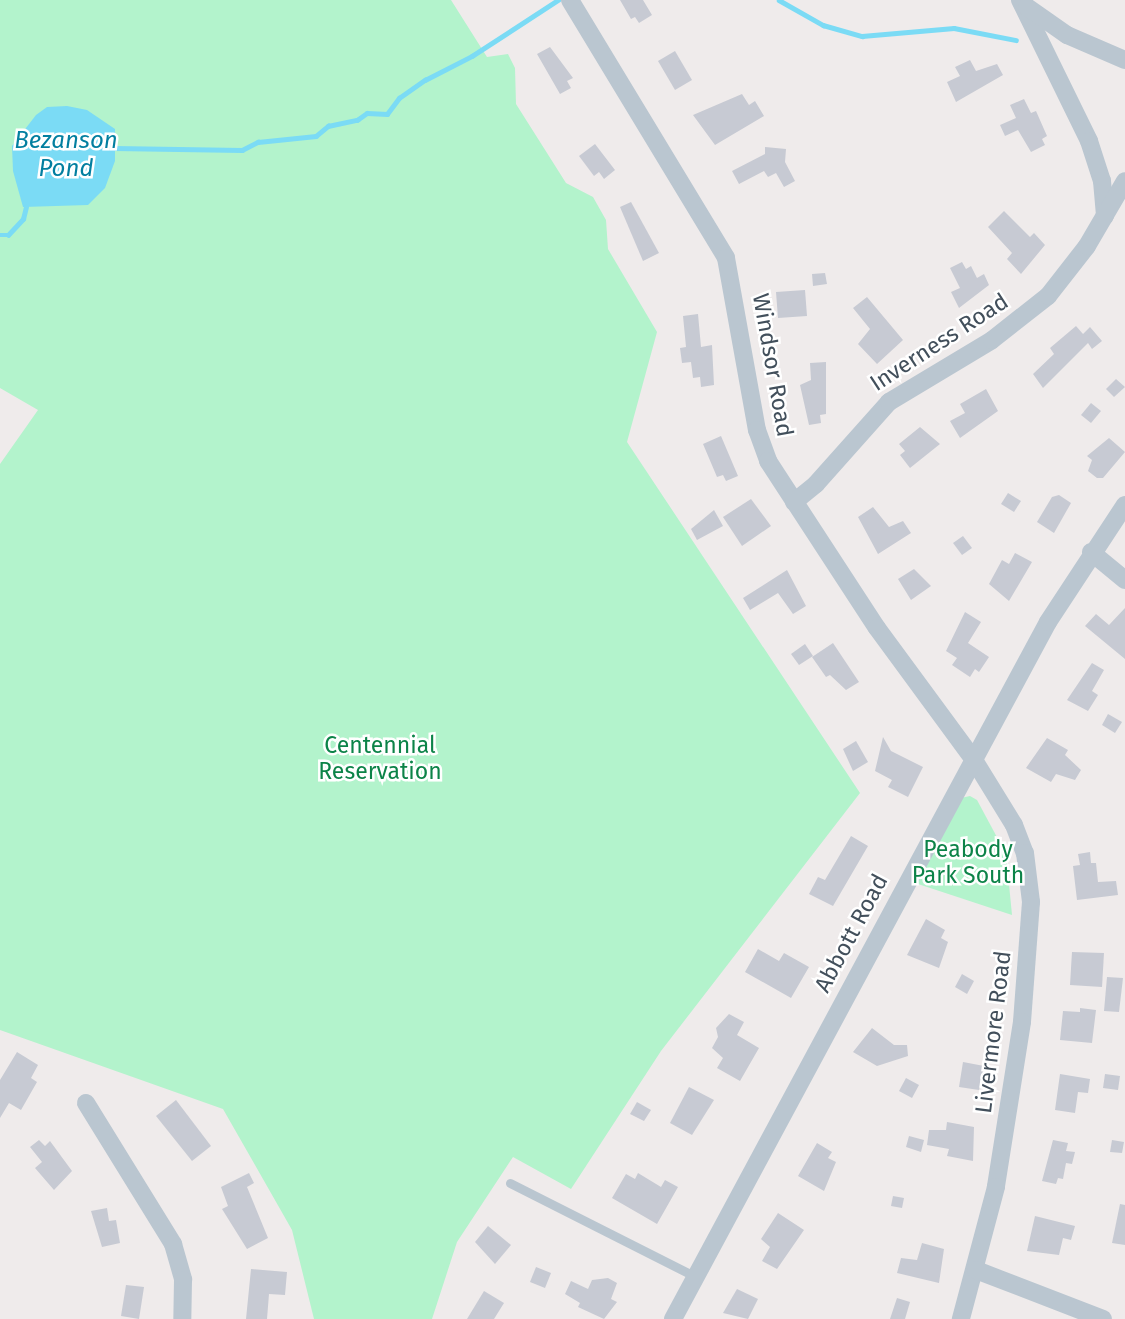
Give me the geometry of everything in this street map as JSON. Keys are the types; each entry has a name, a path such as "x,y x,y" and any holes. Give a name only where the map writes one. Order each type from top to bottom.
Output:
{"street":[{"name":"Windsor Road","path":"570,0 726,258 759,441 794,502 877,628 974,760"},
{"path":"1021,1 1067,36 1125,60"},
{"path":"1021,1 1089,141 1102,181 1105,216"},
{"name":"Inverness Road","path":"794,502 816,484 889,402 979,349 1038,305 1070,270 1125,181"},
{"name":"Abbott Road","path":"673,1319 974,760 1091,552 1125,505"},
{"path":"1091,552 1125,580"},
{"name":"Livermore Road","path":"961,1319 976,1270 999,1171 1022,1022 1031,902 1029,869 1019,838 974,760"},
{"path":"86,1102 173,1244 183,1280 182,1319"},
{"path":"976,1270 1103,1319"}],"lane":[{"path":"510,1182 695,1277"}],"green space":[{"name":"Centennial Reservation","path":"0,0 451,0 487,57 508,54 515,68 516,104 566,183 593,197 606,220 608,249 657,332 627,442 860,793 661,1051 571,1189 513,1157 457,1242 432,1319 314,1319 292,1230 223,1109 0,1030 0,464 38,410 0,388"},
{"name":"Peabody Park South","path":"970,796 977,800 1006,854 1012,915 915,883 961,798"}],"water":[{"name":"Bezanson Pond","path":"67,106 87,110 115,129 115,161 105,188 88,205 23,207 13,171 12,146 36,115 47,107"}],"building":[{"path":"620,0 643,0 652,15 639,23 635,17 631,19"},
{"path":"550,47 573,78 567,81 571,88 560,94 537,54"},
{"path":"675,51 692,80 675,90 658,61"},
{"path":"970,60 976,71 997,64 1003,75 956,102 947,82 960,76 955,67"},
{"path":"742,94 749,105 755,101 764,116 715,145 693,115"},
{"path":"1024,99 1031,113 1036,111 1047,136 1042,139 1045,145 1031,152 1018,130 1005,136 1000,125 1016,118 1010,105"},
{"path":"595,144 615,170 604,179 599,172 594,176 579,156"},
{"path":"765,147 786,149 785,162 795,181 784,187 776,173 768,177 764,171 739,184 732,171 765,154"},
{"path":"631,202 659,253 643,261 620,207"},
{"path":"1004,211 1030,237 1034,233 1045,245 1021,274 1007,259 1012,253 988,227"},
{"path":"962,262 966,269 971,266 977,278 984,274 989,285 959,308 951,292 960,288 950,268"},
{"path":"825,273 827,284 813,286 812,274"},
{"path":"805,290 807,316 778,318 776,292"},
{"path":"867,297 903,340 877,364 858,344 870,329 853,308"},
{"path":"698,314 701,347 712,345 714,385 701,387 700,377 693,378 691,362 682,363 680,348 686,347 683,316"},
{"path":"1076,326 1083,334 1090,327 1102,341 1092,349 1088,343 1043,388 1033,374 1054,354 1050,348"},
{"path":"826,362 826,414 820,415 821,423 809,425 800,385 811,380 810,363"},
{"path":"1116,379 1125,387 1114,397 1106,389"},
{"path":"986,389 998,411 960,438 950,421 965,413 960,404"},
{"path":"1091,403 1101,411 1091,423 1081,415"},
{"path":"920,427 940,444 910,468 900,455 905,451 899,444"},
{"path":"721,436 738,476 726,481 723,475 717,477 703,444"},
{"path":"1109,438 1125,452 1103,478 1097,478 1088,471 1092,460 1087,456"},
{"path":"1008,493 1021,501 1014,512 1001,504"},
{"path":"1059,495 1071,503 1054,533 1037,522 1052,497"},
{"path":"751,499 771,526 742,546 723,517"},
{"path":"873,507 889,527 903,521 911,533 878,554 858,517"},
{"path":"714,510 723,526 697,540 691,529"},
{"path":"963,536 972,548 962,555 953,543"},
{"path":"1015,553 1032,562 1009,601 989,584 1002,560 1009,564"},
{"path":"914,569 931,586 911,600 898,579"},
{"path":"787,570 806,606 793,614 778,593 750,610 743,598"},
{"path":"1125,608 1125,659 1085,626 1096,614 1109,625"},
{"path":"965,612 981,622 968,643 989,657 979,672 975,669 970,677 952,665 957,658 946,651"},
{"path":"833,643 859,682 846,690 830,675 826,677 812,657"},
{"path":"805,644 813,656 799,665 791,654"},
{"path":"1092,663 1104,670 1092,691 1098,695 1088,711 1067,700"},
{"path":"1108,714 1122,722 1115,733 1102,725"},
{"path":"883,737 891,751 923,767 908,797 888,787 892,780 875,771"},
{"path":"1047,738 1068,750 1065,755 1081,770 1075,780 1056,774 1051,782 1026,768"},
{"path":"856,741 868,762 853,771 843,749"},
{"path":"851,836 868,846 833,906 809,894 818,877 825,880"},
{"path":"1090,852 1091,863 1096,863 1098,882 1116,881 1118,895 1077,900 1073,866 1080,865 1078,854"},
{"path":"926,919 945,930 941,938 948,942 939,968 907,955"},
{"path":"758,949 779,961 784,953 809,967 791,998 745,972"},
{"path":"1072,952 1104,953 1102,987 1070,985"},
{"path":"962,974 974,981 967,994 955,987"},
{"path":"1107,977 1123,978 1119,1012 1104,1011"},
{"path":"1080,1008 1096,1010 1092,1043 1060,1040 1063,1011 1080,1012"},
{"path":"729,1014 744,1022 737,1035 759,1048 740,1081 717,1068 723,1058 712,1048 718,1037 716,1028"},
{"path":"872,1028 894,1045 907,1045 908,1056 877,1066 853,1052"},
{"path":"17,1052 38,1065 31,1078 37,1082 21,1110 9,1103 0,1118 0,1080"},
{"path":"963,1062 984,1066 979,1090 959,1087"},
{"path":"1060,1074 1090,1079 1088,1093 1078,1092 1075,1113 1055,1110"},
{"path":"1105,1074 1120,1076 1118,1090 1103,1088"},
{"path":"906,1078 919,1085 912,1098 899,1091"},
{"path":"689,1087 714,1100 692,1135 670,1123"},
{"path":"176,1100 211,1146 192,1161 156,1116"},
{"path":"637,1102 651,1110 644,1121 630,1114"},
{"path":"947,1122 974,1127 973,1161 947,1156 949,1149 927,1145 929,1130 946,1130"},
{"path":"909,1136 924,1140 921,1152 906,1147"},
{"path":"39,1140 45,1146 50,1141 72,1171 54,1190 35,1168 42,1162 30,1147"},
{"path":"1053,1140 1068,1143 1066,1151 1075,1152 1072,1164 1066,1163 1063,1179 1058,1178 1056,1184 1042,1181"},
{"path":"1112,1140 1124,1142 1122,1153 1110,1152"},
{"path":"817,1143 832,1152 828,1158 836,1162 824,1191 798,1176"},
{"path":"249,1173 254,1183 247,1187 268,1238 247,1249 222,1209 228,1206 221,1187"},
{"path":"638,1173 661,1187 665,1180 678,1187 657,1224 612,1198 626,1174 635,1179"},
{"path":"893,1196 904,1198 902,1208 891,1206"},
{"path":"1120,1204 1125,1205 1125,1245 1112,1243"},
{"path":"107,1208 109,1221 116,1220 120,1243 102,1247 91,1211"},
{"path":"778,1213 804,1230 777,1269 762,1261 770,1247 761,1239"},
{"path":"1035,1216 1075,1226 1071,1240 1063,1238 1059,1255 1027,1251"},
{"path":"488,1226 511,1245 495,1264 475,1242"},
{"path":"922,1243 944,1249 939,1283 897,1273 901,1258 917,1260"},
{"path":"536,1267 551,1273 545,1288 530,1282"},
{"path":"251,1269 287,1272 285,1295 269,1294 267,1319 246,1319"},
{"path":"608,1278 617,1283 611,1299 617,1302 604,1319 578,1307 580,1303 565,1294 571,1281 588,1289 592,1280"},
{"path":"126,1285 144,1287 139,1319 121,1316"},
{"path":"737,1289 758,1299 748,1319 723,1313"},
{"path":"484,1291 504,1303 494,1319 467,1319"},
{"path":"897,1298 910,1302 905,1319 890,1319"}],"waterway":[{"path":"114,148 242,150 258,142 316,136 328,126 357,120 367,113 387,114 399,98 425,80 472,56 558,0"},
{"path":"779,0 823,25 862,36 954,28 1016,40"},
{"path":"0,235 8,235 23,219 26,207"}]}
